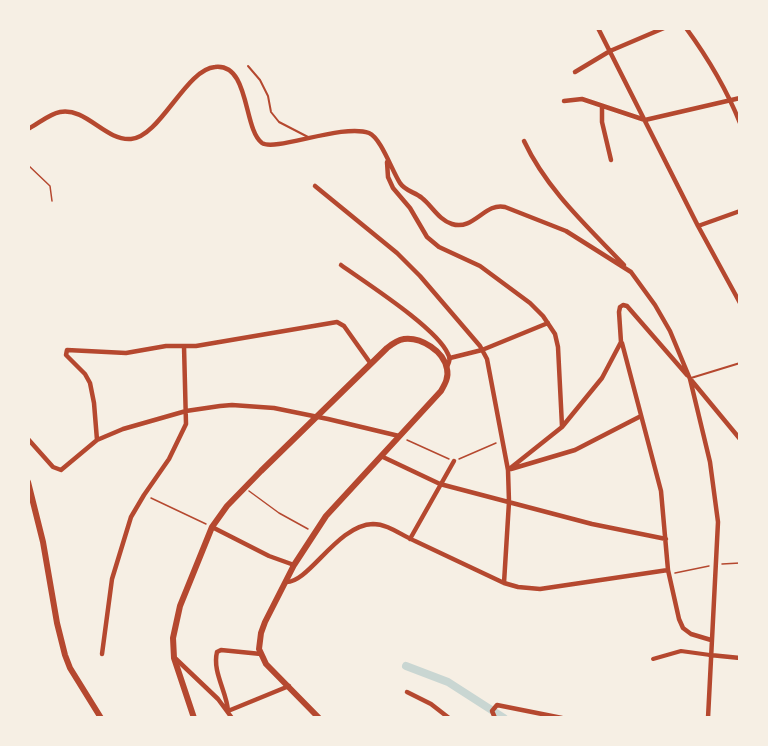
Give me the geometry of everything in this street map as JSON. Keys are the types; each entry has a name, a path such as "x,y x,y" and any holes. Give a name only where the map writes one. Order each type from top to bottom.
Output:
{"street":[{"path":"598,28 698,226 740,303"},
{"path":"575,72 610,51 664,28"},
{"path":"686,28 707,56 730,98 740,123"},
{"path":"28,129 61,112 71,112 122,139 134,139 150,128 200,74 215,66 226,69 232,74 243,91 253,127 262,143 276,146 308,136 343,132 369,133 377,139 402,186 422,197 443,220 454,225 465,225 480,217 491,207 499,205 566,231 631,272"},
{"path":"564,101 582,99 645,120 730,98 740,98"},
{"path":"602,107 602,122 610,160"},
{"path":"524,141 531,155 566,204 631,272 655,305 670,331 690,379 710,462 718,522 718,565 710,655 708,717"},
{"path":"387,159 388,177 393,188 410,208 427,237 439,247 471,261 501,281 537,309 548,323 555,334 558,347 562,427"},
{"path":"315,186 397,253 463,324 482,350 491,378 508,470 509,502 504,583"},
{"path":"698,226 740,211"},
{"path":"319,717 266,664 261,654 260,643 264,622 294,564 326,516 383,457 399,436 441,391 446,383 450,358 445,348 419,322 341,265"},
{"path":"711,640 691,634 683,628 679,619 669,572 661,491 621,342 620,307 627,306 740,440"},
{"path":"97,440 90,383 65,351 126,353 166,346 215,344 338,322 371,364"},
{"path":"450,358 482,350 548,323"},
{"path":"194,717 174,658 173,638 178,614 212,527 227,506 394,343 401,339 410,339 430,346 437,351 447,367"},
{"path":"508,470 562,427 602,378 621,342"},
{"path":"102,654 112,579 131,517 169,459 186,424 184,346"},
{"path":"28,439 53,467 62,470 97,440 123,429 186,411 232,405 274,408 399,436"},
{"path":"508,470 575,450 641,416"},
{"path":"383,457 440,484 592,524 666,539"},
{"path":"410,539 454,461"},
{"path":"28,482 43,542 65,655 70,668 102,717"},
{"path":"286,582 291,583 298,579 334,543 352,530 363,525 374,524 384,526 504,583 518,587 540,589 669,572"},
{"path":"212,527 269,556 294,564"},
{"path":"228,711 226,693 215,663 217,652 221,650 261,654"},
{"path":"652,658 681,651 740,658"},
{"path":"174,658 218,699 232,717"},
{"path":"228,711 289,686"},
{"path":"407,692 431,704 449,717"},
{"path":"495,717 492,711 497,705 562,717"},
{"path":"438,717 441,710"}],"lane":[{"path":"248,66 260,80 268,96 271,112 279,122 308,136"},
{"path":"690,379 740,363"}],"path":[{"path":"28,165 50,186 52,201"},
{"path":"399,436 454,461 502,440"},
{"path":"245,488 279,513 314,533"},
{"path":"144,495 212,527"},
{"path":"669,572 740,563"}],"waterway":[{"path":"406,666 448,682 504,718"}]}
